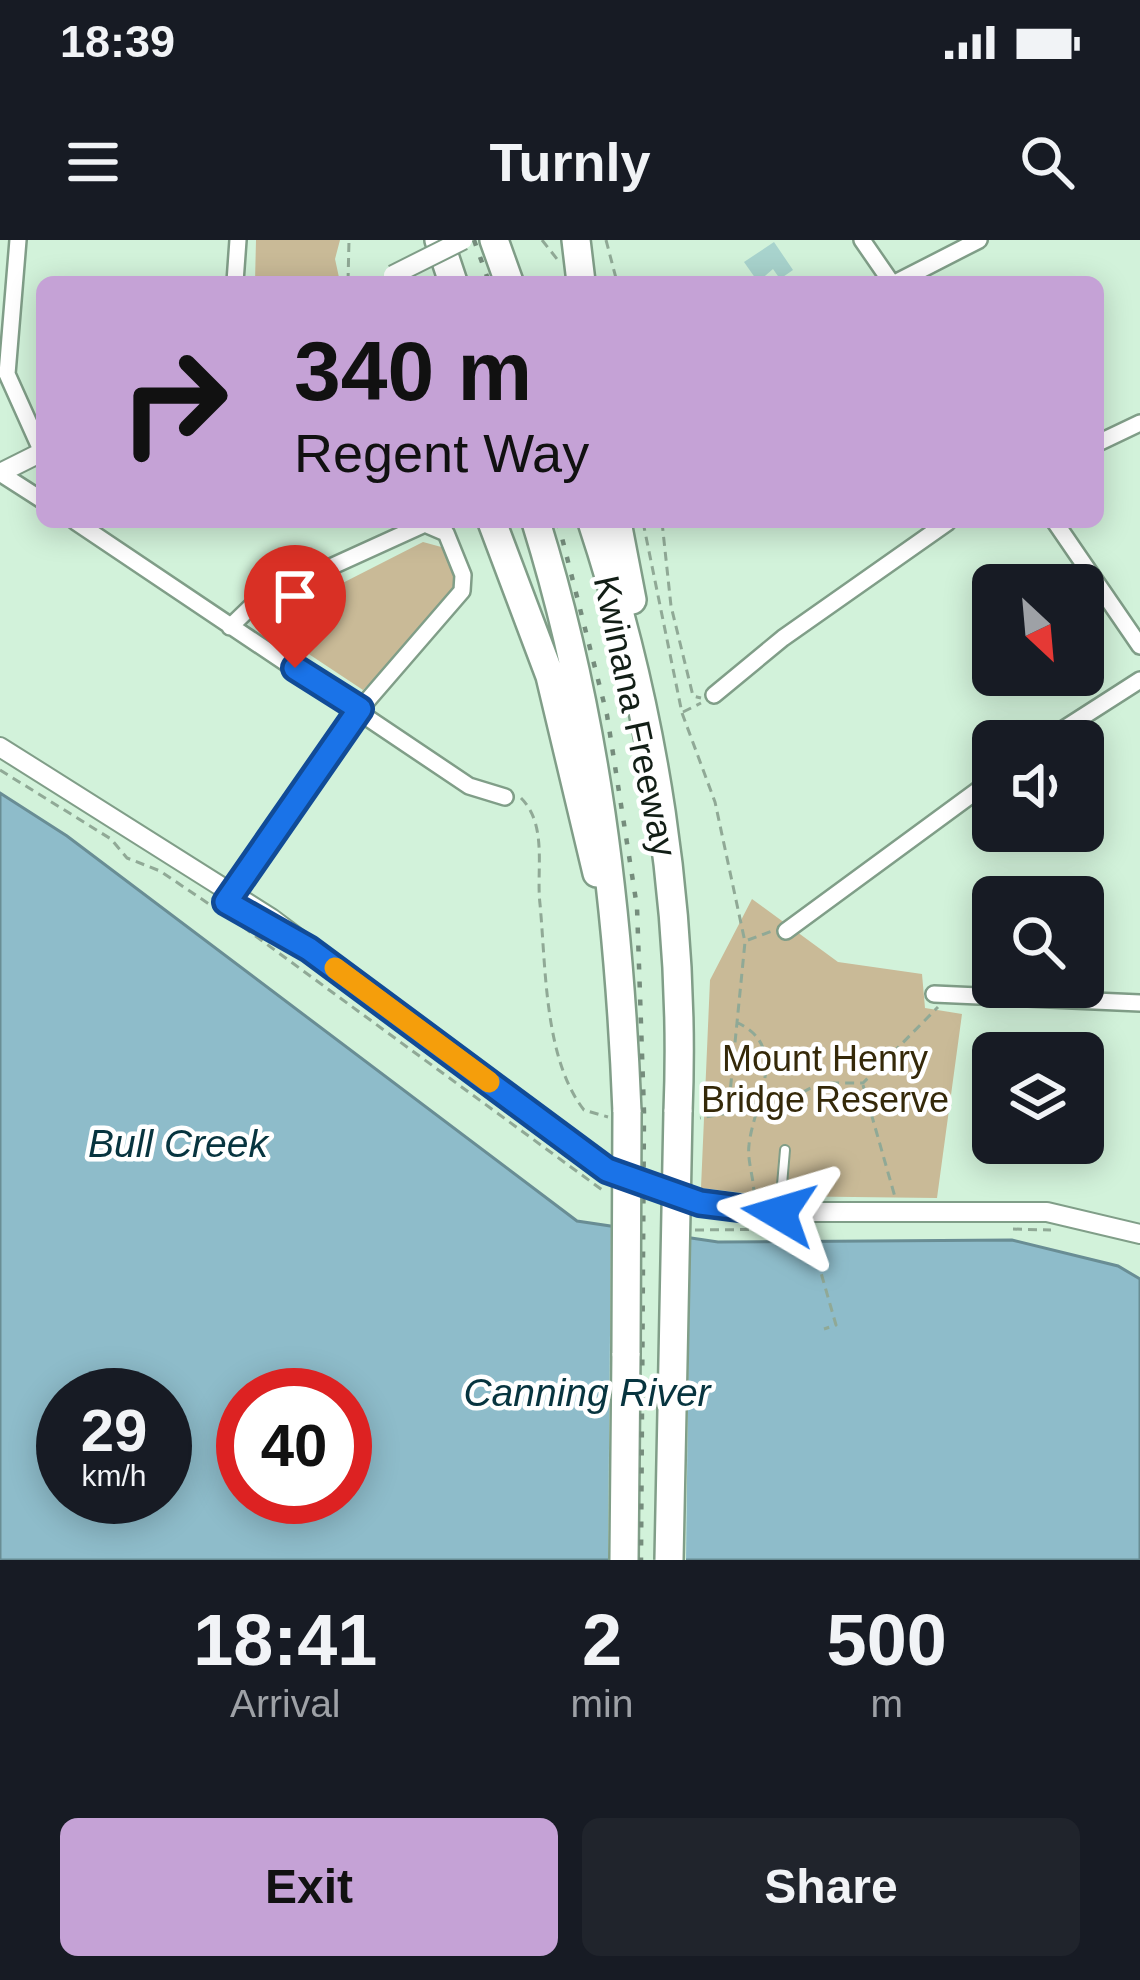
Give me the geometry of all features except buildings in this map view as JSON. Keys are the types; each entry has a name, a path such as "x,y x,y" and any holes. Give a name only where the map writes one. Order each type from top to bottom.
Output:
{"highway":[{"path":"439,240 451,276"},
{"path":"494,240 506,276"},
{"path":"572,246 580,276"},
{"path":"494,528 550,676 617,959"},
{"name":"Kwinana Freeway","path":"538,528 572,645 607,833 622,1114 624,1560"},
{"name":"Kwinana Freeway","path":"594,528 623,625 654,771 668,871 681,1110 669,1560"},
{"path":"618,528 673,823 682,922 681,1110"}],"street":[{"path":"18,240 7,374 36,439"},
{"path":"235,276 238,240"},
{"path":"392,276 463,240"},
{"path":"862,240 889,276"},
{"path":"906,276 979,240"},
{"path":"1104,439 1140,422"},
{"path":"0,473 36,455"},
{"path":"0,473 36,496"},
{"path":"85,528 469,786 506,797"},
{"path":"230,627 258,600 415,528"},
{"path":"229,898 360,709 462,591 463,575 446,533 434,528"},
{"path":"714,695 783,638 939,528"},
{"path":"1058,528 1140,646"},
{"path":"1078,720 1140,680"},
{"path":"0,747 309,949 607,1170 700,1203 779,1213 1047,1212 1140,1234"},
{"path":"786,931 972,794"},
{"path":"934,994 1140,1003"}],"lane":[{"path":"779,1213 785,1150"}],"path":[{"path":"348,276 349,240"},
{"path":"542,240 572,246"},
{"path":"606,240 615,276"},
{"path":"644,528 682,713 715,802 745,942 729,1103 715,1118 681,1110"},
{"path":"663,528 670,606 694,696 714,695"},
{"path":"682,713 714,695"},
{"path":"0,770 111,839 127,858 160,871 256,934 619,1202"},
{"path":"506,797 518,795 537,824 540,904 560,1066 584,1110 622,1114"},
{"path":"745,942 763,932 786,931"},
{"path":"729,1103 777,1106 820,1083 863,1083 884,1065 911,1029 935,1013 934,994"},
{"path":"736,1022 764,1051 768,1078 749,1159"},
{"path":"863,1083 895,1213"},
{"path":"679,1229 827,1228"},
{"path":"1010,1228 1052,1230"},
{"path":"809,1229 836,1325 824,1328"}],"green space":[{"path":"256,240 340,240 335,259 339,276 255,276"},
{"path":"423,542 445,548 456,580 449,601 363,690 274,631 272,619"},
{"name":"Mount Henry Bridge Reserve","path":"752,899 838,962 922,974 925,1008 962,1014 937,1198 770,1196 701,1188 710,980"}],"water":[{"name":"Canning River","path":"0,793 67,836 577,1221 718,1242 1012,1240 1118,1266 1140,1279 1140,1560 0,1560"}],"pier":[{"path":"611,1220 690,1232 686,1560 608,1560"}],"railway":[{"path":"474,240 487,276"},
{"path":"560,528 607,715 637,907 644,1112 641,1560"}],"slow traffic":[{"path":"335,968 489,1082"}],"route":[{"path":"295,668 360,709 226,902 309,949 607,1170 700,1203 779,1213"}],"water label":[{"name":"Bull Creek","path":"178,1143"}]}
